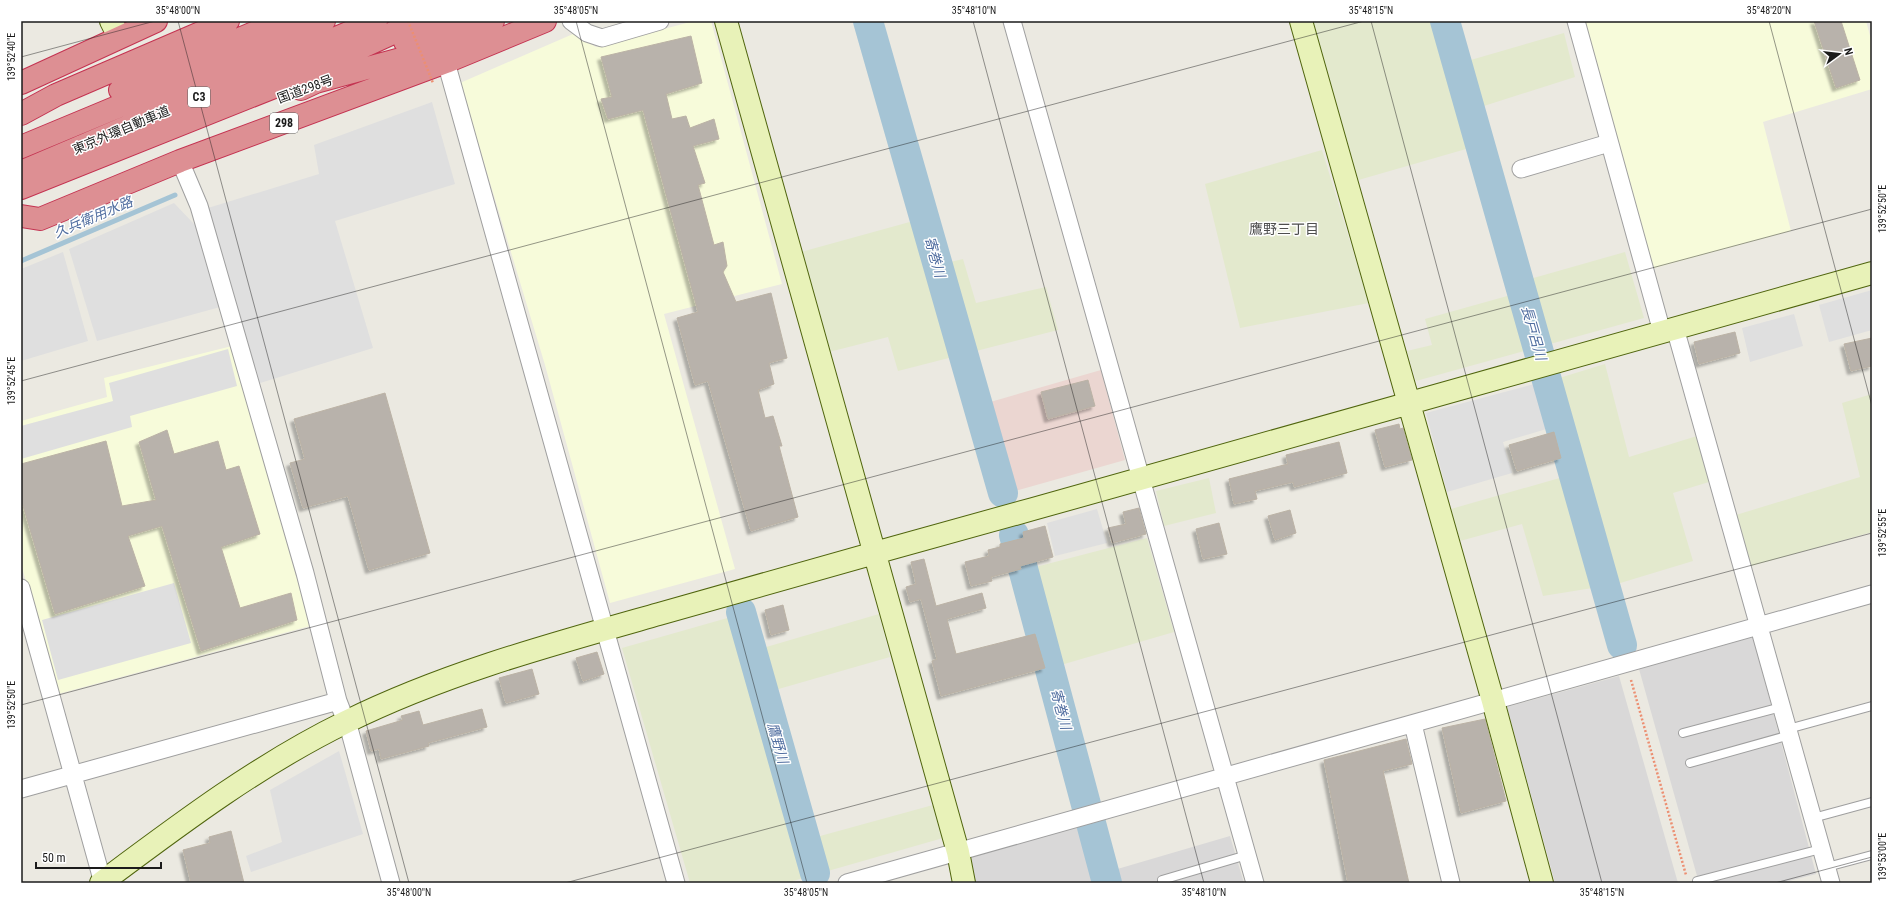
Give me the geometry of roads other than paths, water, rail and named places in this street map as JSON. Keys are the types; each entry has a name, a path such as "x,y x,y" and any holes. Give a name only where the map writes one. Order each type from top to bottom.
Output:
{"highway":[{"path":"21,83 115,29 156,21"},
{"path":"21,114 56,95 228,21"},
{"path":"21,132 282,21"},
{"name":"東京外環自動車道","path":"21,146 324,21"},
{"name":"東京外環自動車道","path":"21,172 376,21"},
{"name":"国道298号","path":"116,150 190,130 251,110 316,82 404,58 493,21"},
{"name":"298","path":"21,216 40,219 180,161 446,62 545,21"},
{"path":"316,82 436,23"},
{"name":"国道298号","path":"21,188 436,23"}],"street":[{"path":"571,21 588,33 602,38 660,21"},
{"path":"726,21 958,852 964,883"},
{"path":"1012,21 1255,883"},
{"path":"1301,21 1494,701 1542,883"},
{"path":"1576,21 1609,143 1759,626 1831,883"},
{"path":"446,62 676,883"},
{"path":"1521,169 1609,143"},
{"path":"180,161 201,213 305,573 338,701 347,721 391,883"},
{"path":"21,588 74,774 103,883 217,797 277,759 347,721 468,671 875,552 1872,273"},
{"path":"847,883 1872,594"},
{"path":"21,789 338,701"},
{"path":"1413,724 1451,883"}],"lane":[{"path":"1690,763 1872,706"},
{"path":"1683,733 1781,707"},
{"path":"1813,818 1872,802"},
{"path":"1698,881 1821,849"},
{"path":"1162,880 1247,855"},
{"path":"1827,867 1872,855"}],"waterway":[{"name":"寄巻川","path":"868,21 1003,493"},
{"name":"長戸呂川","path":"1445,21 1622,645"},
{"name":"久兵衛用水路","path":"21,261 175,195"},
{"name":"寄巻川","path":"1014,535 1107,883"},
{"name":"鷹野川","path":"741,612 815,873"}],"district":[{"name":"鷹野三丁目","path":"1284,229"}]}
